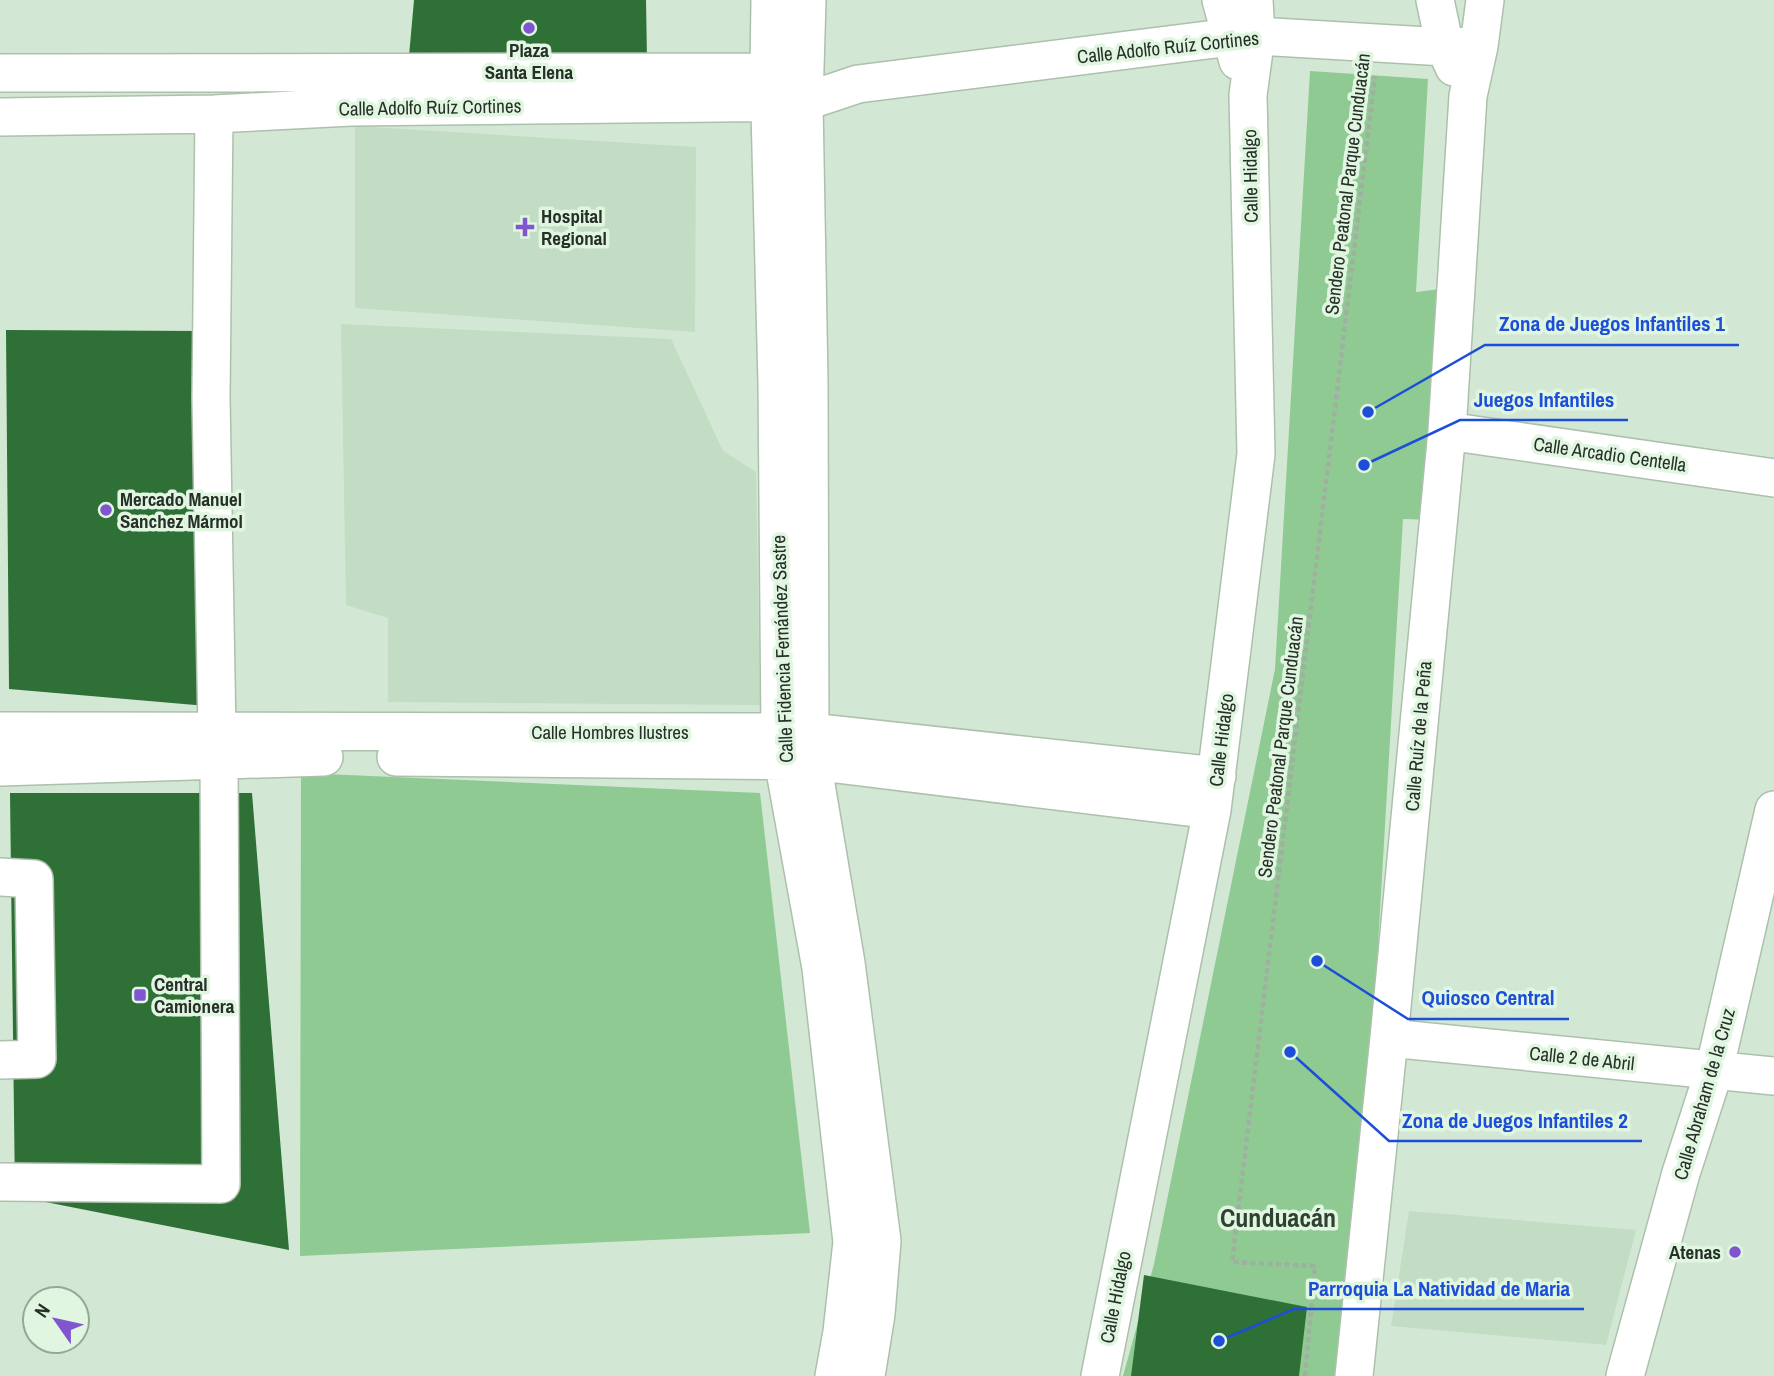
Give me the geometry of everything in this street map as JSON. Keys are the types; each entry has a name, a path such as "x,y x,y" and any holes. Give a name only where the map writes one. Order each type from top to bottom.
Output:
{"street":[{"name":"Calle Fidencia Fernández Sastre","path":"770,0 787,87 796,746 852,1242 834,1376"},
{"name":"Calle Fidencia Fernández Sastre","path":"787,87 807,0"},
{"name":"Calle Hidalgo","path":"1221,0 1243,37"},
{"name":"Calle Hidalgo","path":"1100,1376 1214,793 1256,454 1248,95 1243,37 1254,0"},
{"name":"Calle Ruíz de la Peña","path":"1354,1376 1447,431 1468,96 1462,47 1435,0"},
{"name":"Calle Ruíz de la Peña","path":"1462,47 1485,0"},
{"name":"Calle Adolfo Ruíz Cortines","path":"0,117 214,114 858,84 1243,37 1462,47"},
{"name":"Calle Adolfo Ruíz Cortines","path":"0,73 787,87"},
{"path":"0,1182 221,1184 218,745 211,398 214,114"},
{"name":"Calle Arcadio Centella","path":"1447,431 1774,478"},
{"name":"Calle Hombres Ilustres","path":"0,731 82,747 474,744 796,746 1214,793"},
{"name":"Calle Fidencia Fernández Sastre","path":"796,746 846,963 882,1241 876,1314 866,1376"},
{"name":"Calle Hombres Ilustres","path":"0,767 82,747"},
{"name":"Calle Abraham de la Cruz","path":"1625,1376 1681,1172 1714,1071 1774,810"},
{"path":"0,877 34,879 37,1059 0,1060"},
{"name":"Calle 2 de Abril","path":"1389,1038 1774,1076"}],"path":[{"name":"Sendero Peatonal Parque Cunduacán","path":"1305,1376 1315,1266 1232,1262 1378,43"}],"shaded area":[{"name":"Hospital Regional","path":"355,126 696,147 695,332 355,308"},
{"path":"341,324 671,339 723,451 756,472 760,705 388,702 388,618 346,605"},
{"path":"1409,1211 1636,1230 1606,1345 1391,1326"}],"green space":[{"path":"1310,71 1428,79 1416,292 1456,287 1438,520 1403,519 1378,945 1398,945 1350,1376 1123,1376 1154,1264 1275,669"},
{"path":"301,773 760,793 810,1233 300,1256"}],"building":[{"name":"Plaza Santa Elena","path":"414,0 646,0 647,59 409,56"},
{"name":"Mercado Manuel Sanchez Mármol","path":"6,330 202,331 207,706 9,689"},
{"name":"Central Camionera","path":"10,793 252,793 289,1250 15,1196"},
{"path":"1144,1275 1307,1307 1299,1376 1131,1376"}],"place":[{"name":"Plaza Santa Elena","path":"529,28"},
{"name":"Hospital Regional","path":"525,227"},
{"name":"Zona de Juegos Infantiles 1","path":"1368,412"},
{"name":"Juegos Infantiles","path":"1364,465"},
{"name":"Mercado Manuel Sanchez Mármol","path":"106,510"},
{"name":"Quiosco Central","path":"1317,961"},
{"name":"Central Camionera","path":"140,995"},
{"name":"Zona de Juegos Infantiles 2","path":"1290,1052"},
{"name":"Atenas","path":"1735,1252"},
{"name":"Parroquia La Natividad de Maria","path":"1219,1341"}],"district":[{"name":"Cunduacán","path":"1278,1218"}]}
